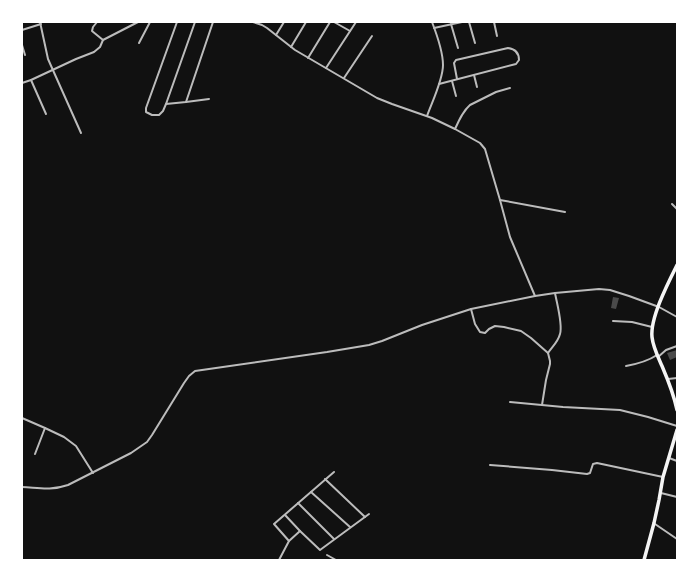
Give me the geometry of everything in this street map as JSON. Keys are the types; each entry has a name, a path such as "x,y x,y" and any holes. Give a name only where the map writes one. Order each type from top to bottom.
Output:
{"highway":[{"path":"677,265 652,327 652,342 668,379 677,410"},
{"path":"644,560 654,523 663,477 668,458 676,438 677,430"}],"street":[{"path":"97,22 93,26 92,31 103,40"},
{"path":"22,83 94,52 100,47 103,40 138,22"},
{"path":"139,43 150,22"},
{"path":"177,22 146,108 146,112 152,115 160,115 163,112 195,22"},
{"path":"186,102 213,22"},
{"path":"253,22 262,25 308,58 384,101 427,116 455,128 480,143 485,149 510,237 535,296"},
{"path":"276,35 284,22"},
{"path":"291,47 306,22"},
{"path":"308,58 330,22"},
{"path":"334,22 350,31"},
{"path":"326,68 356,22"},
{"path":"427,116 443,70 443,58 432,22"},
{"path":"434,28 462,22"},
{"path":"469,22 475,43"},
{"path":"494,22 497,36"},
{"path":"22,30 41,23 48,59 81,133"},
{"path":"453,23 458,48"},
{"path":"344,78 372,36"},
{"path":"22,45 25,55"},
{"path":"439,84 516,64 519,60 518,54 508,48 456,60 454,63 457,79"},
{"path":"474,75 477,87"},
{"path":"31,80 46,114"},
{"path":"452,81 456,96"},
{"path":"455,128 463,113 470,105 496,92 510,88"},
{"path":"166,104 210,99"},
{"path":"500,200 565,212"},
{"path":"672,204 677,210"},
{"path":"22,487 49,489 59,488 93,473 131,453 147,442 184,383 195,371 369,345 422,325 471,309 555,293 599,289 610,290 659,307 677,317"},
{"path":"548,353 557,342 561,329 555,293"},
{"path":"471,309 475,324 480,332 485,333 495,326 521,331 548,353 550,364 546,376 542,405"},
{"path":"613,321 636,323 652,327"},
{"path":"626,366 638,364 651,359 666,350 677,346"},
{"path":"668,379 677,378"},
{"path":"510,402 620,410 677,426"},
{"path":"22,418 64,437 76,446 93,473"},
{"path":"35,454 45,428"},
{"path":"668,458 677,461"},
{"path":"490,465 586,474 590,473 593,464 598,463 663,477"},
{"path":"289,541 274,524 334,472"},
{"path":"326,479 366,516"},
{"path":"311,492 351,527"},
{"path":"660,493 677,497"},
{"path":"298,504 334,540"},
{"path":"285,515 320,550 368,514"},
{"path":"654,523 677,539"},
{"path":"279,560 289,541 300,531"},
{"path":"327,554 336,560"}],"building":[{"path":"613,297 619,298 616,309 611,308"},
{"path":"677,350 677,357 670,360 667,353"}]}
